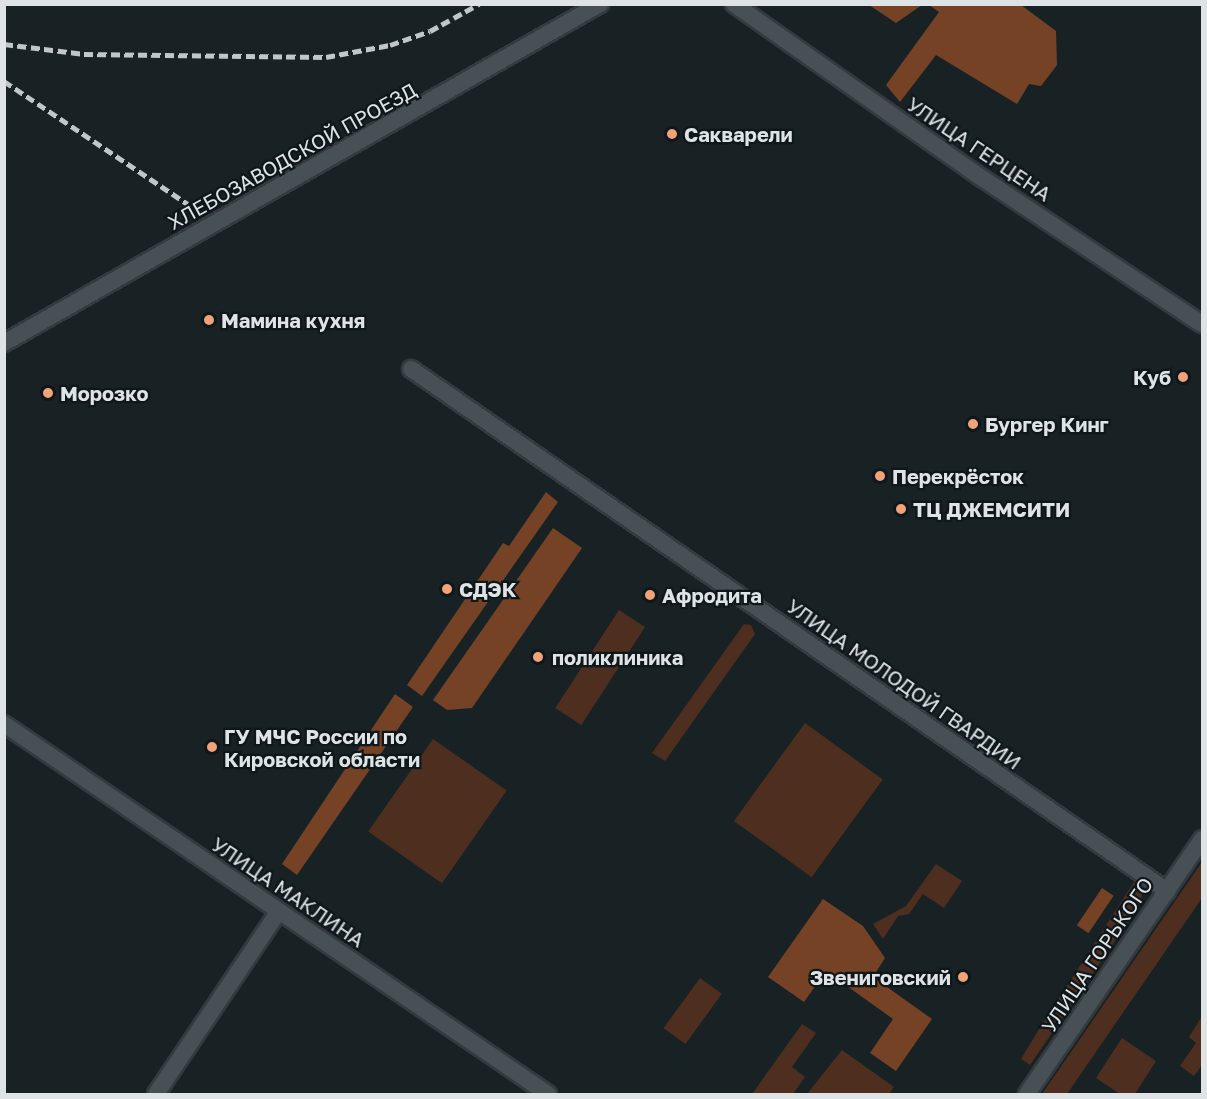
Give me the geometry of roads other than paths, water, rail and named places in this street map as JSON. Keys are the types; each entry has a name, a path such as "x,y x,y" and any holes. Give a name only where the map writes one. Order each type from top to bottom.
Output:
{"street":[{"name":"ХЛЕБОЗАВОДСКОЙ ПРОЕЗД","path":"4,344 600,4"},
{"name":"УЛИЦА ГЕРЦЕНА","path":"734,4 982,178 1203,324"},
{"name":"УЛИЦА МОЛОДОЙ ГВАРДИИ","path":"411,369 1167,891"},
{"name":"УЛИЦА МАКЛИНА","path":"4,724 548,1095"},
{"name":"УЛИЦА ГОРЬКОГО","path":"1027,1095 1203,839"},
{"path":"156,1095 279,911"}],"railway":[{"path":"4,44 84,54 326,57 390,45 430,31 479,4"},
{"path":"4,81 188,204"}],"place":[{"name":"Сакварели","path":"672,134"},
{"name":"Мамина кухня","path":"209,320"},
{"name":"Куб","path":"1183,377"},
{"name":"Морозко","path":"48,393"},
{"name":"Бургер Кинг","path":"973,424"},
{"name":"Перекрёсток","path":"880,476"},
{"name":"ТЦ ДЖЕМСИТИ","path":"901,509"},
{"name":"СДЭК","path":"447,589"},
{"name":"Афродита","path":"650,595"},
{"name":"поликлиника","path":"538,657"},
{"name":"ГУ МЧС России по Кировской области","path":"212,747"},
{"name":"Звениговский","path":"963,977"}]}
